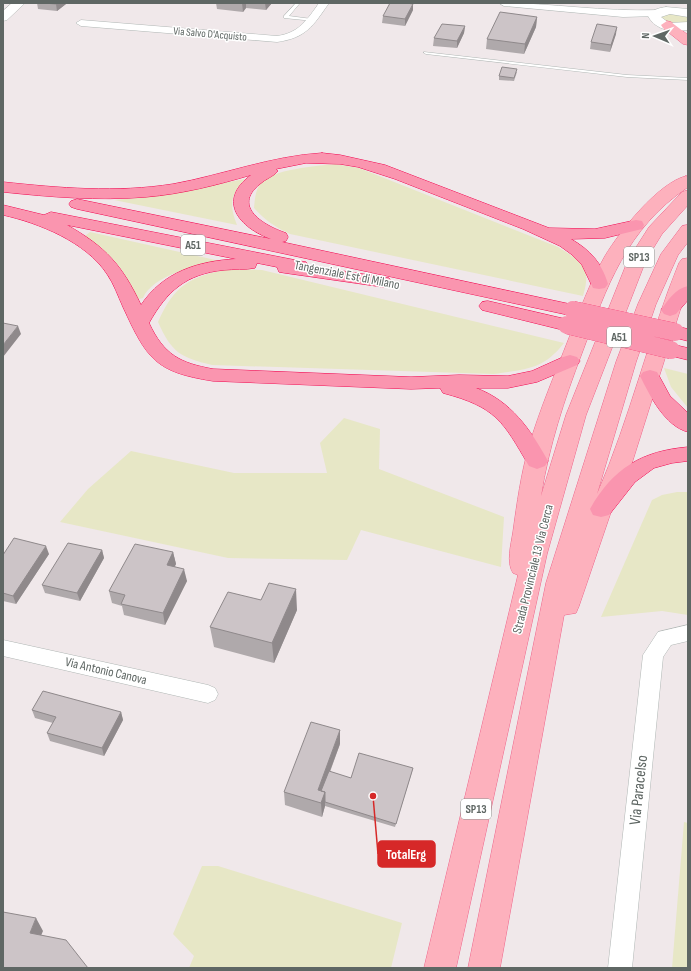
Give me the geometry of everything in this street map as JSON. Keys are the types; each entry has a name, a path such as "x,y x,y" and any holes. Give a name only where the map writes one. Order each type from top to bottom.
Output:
{"highway":[{"path":"3,188 75,195 145,193 198,184 293,161 322,158 356,162 378,168 536,230 566,244 582,254 595,269 599,284"},
{"path":"293,161 262,174 251,182 245,189 241,201 245,215 255,227 264,232 348,253 369,264"},
{"name":"Tangenziale Est di Milano","path":"3,188 369,264 570,317 680,343"},
{"path":"3,209 34,217 58,226 96,252 111,267 120,280 145,337 156,354 172,365 187,371 213,375 411,383 459,381 516,382 537,376 570,361"},
{"name":"Tangenziale Est di Milano","path":"3,209 570,317"},
{"path":"536,230 590,236 602,235 636,225"},
{"path":"140,324 155,297 169,284 194,272 215,266 240,264 277,266 319,274 383,282"},
{"path":"670,310 678,299 688,291"},
{"path":"650,376 662,400 688,425"},
{"path":"411,383 466,392 497,406 517,426 537,461"},
{"path":"601,509 625,478 637,468 654,460 688,454"}],"main road":[{"path":"661,15 688,41"},
{"path":"513,650 525,525 537,461 554,403 599,284 613,258 636,225 671,191 688,180"},
{"name":"Strada Provinciale 13 Via Cerca","path":"440,968 513,650 549,502 576,415 637,260 646,244 664,220 688,195"},
{"name":"SP13","path":"484,968 558,583 626,362 660,273 674,247 688,230"},
{"path":"532,718 573,586 601,509 621,463 670,310 688,263"}],"street":[{"path":"3,17 19,3"},
{"name":"Via Salvo D'Acquisto","path":"81,23 277,39 298,35 304,31 324,3"},
{"path":"504,3 623,14 661,15 688,26"},
{"path":"674,3 688,13"},
{"path":"661,15 673,10 688,13"},
{"name":"Via Paracelso","path":"620,968 653,656 665,638 688,633"},
{"name":"Via Antonio Canova","path":"3,648 208,694"}],"lane":[{"path":"298,3 286,17 312,20"},
{"path":"426,54 627,76 687,78"}],"green space":[{"path":"665,13 688,16 688,23 671,24 660,19"},
{"path":"335,164 359,168 558,247 579,261 586,271 586,286 583,296 290,234 270,223 254,208 257,190 260,184 266,179 295,169"},
{"path":"245,179 236,190 232,200 237,225 114,200 147,197"},
{"path":"90,232 220,261 188,268 166,277 148,290 143,298 135,300 122,270 103,250 85,236"},
{"path":"230,269 262,270 564,343 549,359 533,367 494,374 212,365 185,356 178,352 168,341 158,322 164,309 185,284 205,275"},
{"path":"664,368 688,374 688,408 671,387"},
{"path":"344,418 380,429 379,469 504,517 501,567 361,530 347,560 228,558 60,522 88,489 131,451 234,473 327,473 320,443"},
{"path":"677,492 688,492 688,615 662,611 601,617 652,500 662,495"},
{"path":"684,822 688,823 688,968 672,968"},
{"path":"202,866 218,866 402,923 391,968 189,968 194,956 173,934"}],"building":[{"path":"390,3 413,4 405,19 383,16"},
{"path":"500,12 537,17 525,44 487,39"},
{"path":"442,24 465,26 457,41 434,38"},
{"path":"597,24 617,27 611,45 591,42"},
{"path":"502,67 517,69 514,78 499,76"},
{"path":"3,323 18,326 3,345"},
{"path":"14,538 46,546 13,596 3,593 3,555"},
{"path":"68,543 102,550 77,593 42,585"},
{"path":"135,544 173,552 167,565 184,569 163,613 121,604 125,595 109,591"},
{"path":"269,583 296,589 272,643 210,627 228,592 261,600"},
{"path":"43,691 121,712 102,748 47,733 56,717 32,710"},
{"path":"311,722 340,730 318,790 325,792 321,803 284,792"},
{"path":"359,753 413,768 396,824 325,802 325,792 321,791 329,771 351,778"},
{"path":"3,912 36,918 30,933 66,940 88,968 3,968"}],"place":[{"name":"TotalErg","path":"373,796"}]}
